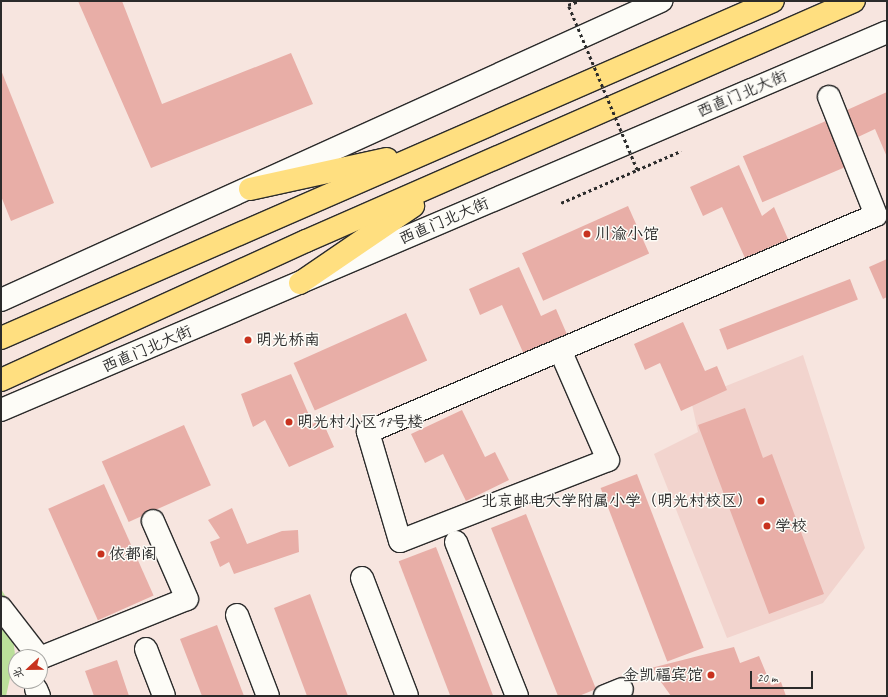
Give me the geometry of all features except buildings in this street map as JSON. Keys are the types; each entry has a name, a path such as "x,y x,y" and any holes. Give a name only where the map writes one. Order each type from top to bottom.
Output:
{"highway":[{"path":"1,338 284,213 443,147 773,1"},
{"name":"西直门北大街","path":"1,380 306,241 452,179 854,1"},
{"path":"250,189 443,147"},
{"path":"300,283 452,179"}],"street":[{"path":"1,300 250,189 660,1"},
{"name":"西直门北大街","path":"1,410 887,32"},
{"path":"560,350 608,460 400,541 368,432 560,350 881,213 829,97"},
{"path":"48,655 187,599 153,521"},
{"path":"456,542 517,696"},
{"path":"362,578 407,696"},
{"path":"1,608 33,649"},
{"path":"237,615 268,696"},
{"path":"146,649 164,696"}],"path":[{"path":"579,1 568,5 637,170"},
{"path":"561,203 681,151"}],"shaded area":[{"name":"北京邮电大学附属小学（明光村校区）","path":"803,355 865,548 823,603 727,638 654,454 698,432 691,400"}],"green space":[{"path":"1,589 9,602 14,649 8,649 8,687 6,696 1,696"}],"place":[{"name":"川渝小馆","path":"587,234"},
{"name":"明光桥南","path":"248,340"},
{"name":"明光村小区17号楼","path":"289,422"},
{"name":"北京邮电大学附属小学（明光村校区）","path":"761,501"},
{"name":"学校","path":"767,526"},
{"name":"依都阁","path":"101,554"},
{"name":"金凯福宾馆","path":"711,675"}]}
